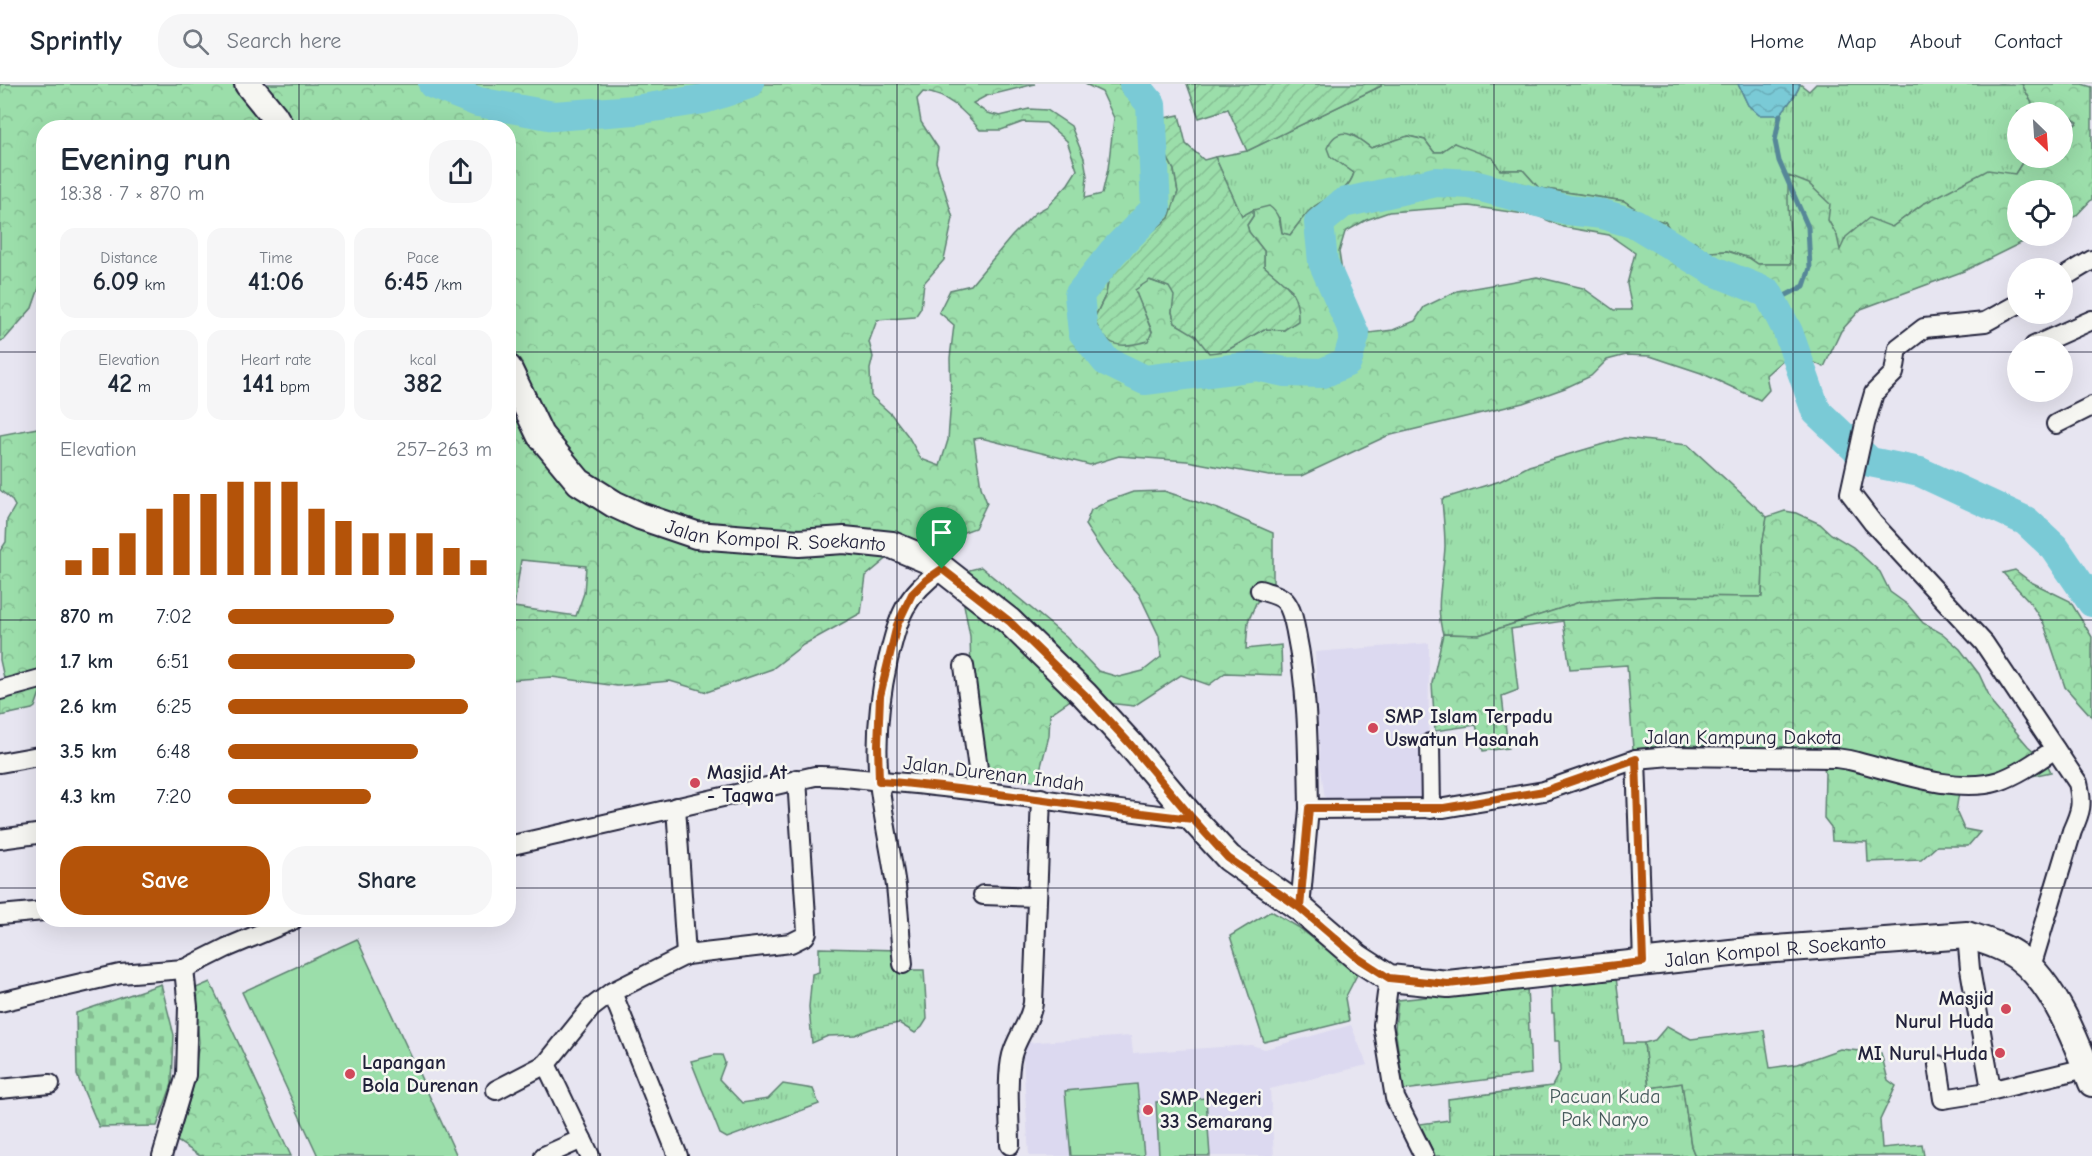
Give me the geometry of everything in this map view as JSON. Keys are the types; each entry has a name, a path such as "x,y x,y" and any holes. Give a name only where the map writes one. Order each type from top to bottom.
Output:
{"main road":[{"path":"248,84 276,120"},
{"name":"Jalan Kompol R. Soekanto","path":"516,385 540,435 579,482 614,504 640,516 696,535 799,543 844,540 892,545 935,563 1009,621 1084,694 1228,858 1300,908 1358,958 1389,978 1448,984 1749,951 1968,935 1999,946 2031,967 2051,995 2090,1078"}],"street":[{"path":"2073,271 2092,260"},
{"path":"2007,310 1985,322 1924,328 1898,348 1894,373 1875,393 1865,424 1850,493 1873,523 1984,643 2078,783 2083,801 2031,967"},
{"path":"2056,336 2092,320"},
{"path":"2056,424 2092,406"},
{"path":"903,964 896,885 879,781 880,696 897,625 912,594 942,569"},
{"path":"1260,590 1280,597 1286,602 1292,617 1299,647 1308,717 1309,808 1300,908"},
{"path":"964,666 981,791"},
{"path":"0,690 36,680"},
{"path":"1430,742 1431,809"},
{"name":"Jalan Kampung Dakota","path":"1309,808 1431,809 1544,791 1636,759 1671,756 1849,759 1946,783 1972,784 1997,781 2018,773 2055,749"},
{"path":"0,763 36,756"},
{"path":"1636,759 1643,962"},
{"name":"Jalan Durenan Indah","path":"516,844 797,779 836,775 1041,798 1105,810 1193,819"},
{"path":"496,1090 546,1064 591,1008 612,992 686,955 791,943 805,936 807,932 797,779"},
{"path":"1011,1145 1010,1066 1015,1047 1031,1016 1041,798"},
{"path":"675,807 686,955"},
{"path":"0,839 36,833"},
{"path":"983,895 1037,897"},
{"path":"0,915 36,912"},
{"path":"0,1002 120,974 184,969 276,927"},
{"path":"1968,935 1970,969 1991,1089"},
{"path":"162,1156 186,1075 188,1007 184,969"},
{"path":"1389,978 1383,1025 1395,1098 1424,1156"},
{"path":"612,992 678,1156"},
{"path":"546,1064 590,1156"},
{"path":"1938,1065 1943,1099 1981,1093 1991,1089 2090,1078"},
{"path":"0,1089 50,1084"},
{"path":"544,1156 582,1139"}],"shaded area":[{"name":"SMP Islam Terpadu Uswatun Hasanah","path":"1429,643 1428,804 1325,799 1320,763 1315,652"},
{"name":"SMP Negeri 33 Semarang","path":"1351,1025 1367,1065 1270,1089 1274,1156 1029,1156 1022,1043 1131,1036 1133,1053 1251,1045 1265,1049"}],"green space":[{"path":"0,84 1035,84 986,96 973,103 987,113 1000,116 1029,109 1047,110 1071,126 1084,158 1087,176 1085,198 1102,194 1108,169 1114,118 1102,92 1085,84 1143,84 1155,98 1164,118 1163,149 1174,170 1178,192 1169,219 1111,265 1106,294 1094,319 1152,331 1134,289 1149,280 1169,287 1175,296 1172,312 1175,323 1226,351 1264,329 1284,330 1292,290 1264,266 1264,251 1249,232 1247,225 1253,216 1253,210 1269,206 1280,221 1282,233 1290,235 1311,209 1348,185 1354,173 1330,156 1327,148 1337,135 1342,133 1354,136 1371,148 1408,136 1425,140 1434,152 1441,152 1454,143 1493,158 1500,170 1523,170 1539,188 1624,201 1649,218 1665,222 1678,241 1694,242 1709,252 1727,251 1749,258 1758,264 1791,264 1789,176 1809,184 1830,204 1828,220 1837,236 1840,250 1846,237 1869,218 1892,227 1923,204 1988,170 2015,174 2019,168 2073,168 2073,127 2078,122 2073,119 2073,102 2031,102 2022,84 2082,84 2092,87 2092,199 2076,216 2073,217 2073,180 2007,180 2007,246 2015,246 1964,271 1861,309 1841,331 1824,367 1808,360 1803,342 1766,375 1769,390 1760,400 1701,373 1650,356 1626,355 1607,360 1591,376 1565,388 1523,403 1387,436 1301,476 1269,476 1187,461 1119,456 1090,465 981,438 974,439 981,487 987,503 975,528 890,556 866,576 861,613 803,645 772,669 707,692 670,681 617,686 552,677 516,680 516,607 576,616 584,593 586,566 521,560 516,594 516,120 36,120 36,296 32,308 4,340 0,341","holes":["923,92 948,100 980,130 1001,130 1023,122 1046,123 1067,141 1077,170 1048,206 1035,213 1012,236 971,285 950,290 939,312 954,325 950,358 951,399 948,440 940,466 921,459 908,436 891,414 871,396 870,369 873,357 869,342 877,320 915,317 921,308 924,283 944,260 953,218 936,162 938,148 921,122 917,99","1469,206 1538,216 1563,227 1609,235 1635,253 1627,284 1632,310 1614,310 1583,288 1537,277 1457,291 1424,307 1415,321 1393,330 1369,333 1352,310 1339,252 1345,232 1366,220 1389,212"]},
{"path":"1187,84 1381,84 1381,86 1247,151 1228,109 1199,118"},
{"path":"1381,84 1738,84 1748,105 1780,115 1800,84 1809,91 1816,84 2022,84 2031,102 2007,102 2007,168 2019,168 2015,174 1923,204 1892,227 1839,251 1837,236 1828,220 1790,218 1791,264 1758,264 1749,258 1727,251 1709,252 1694,242 1678,241 1665,222 1649,218 1624,201 1539,188 1523,170 1500,170 1454,143 1441,152 1434,152 1425,140 1409,136 1371,148 1352,134 1330,155 1354,173 1348,185 1311,209 1290,235 1282,233 1280,218 1253,210 1242,217 1215,157 1247,151"},
{"path":"1179,115 1186,144 1204,160 1215,157 1242,216 1253,210 1253,216 1247,225 1249,232 1264,251 1264,266 1290,289 1298,311 1298,321 1284,330 1264,329 1226,351 1209,353 1195,335 1175,323 1172,312 1174,296 1169,287 1150,280 1135,290 1152,332 1148,341 1129,345 1115,344 1104,336 1094,319 1106,294 1111,265 1169,218 1178,192 1174,170 1163,149 1164,118"},
{"path":"36,428 36,704 32,709 0,716 0,686 4,678 0,660 0,551 6,542 7,520 15,506 11,499 0,490 0,435"},
{"path":"1624,438 1688,445 1767,517 1762,546 1762,597 1656,596 1580,602 1479,635 1443,634 1439,612 1445,546 1442,499 1500,481 1529,466"},
{"path":"1164,491 1218,509 1273,533 1273,586 1256,603 1248,622 1246,649 1281,645 1282,675 1225,673 1209,685 1181,675 1134,706 1072,699 1050,714 1049,736 1037,781 983,778 971,670 970,636 958,573 981,567 1066,637 1098,671 1119,677 1143,671 1161,657 1159,636 1139,594 1104,554 1085,525 1091,510 1108,501 1133,492"},
{"path":"1785,511 1796,513 1820,524 1831,534 1853,547 1880,572 1890,592 1908,605 1923,623 1943,634 1960,649 1979,674 1994,706 2028,746 2046,762 2051,772 2032,776 2000,774 1959,792 1956,811 1964,829 1980,832 1968,846 1937,846 1921,860 1868,862 1867,842 1832,841 1831,827 1824,818 1825,774 1822,753 1690,745 1633,749 1627,665 1570,669 1563,621 1511,629 1518,690 1502,696 1508,748 1483,751 1476,725 1435,731 1432,683 1443,634 1479,635 1580,602 1656,596 1762,597 1762,546 1767,517"},
{"path":"2015,570 2031,582 2070,601 2092,637 2092,717 2065,687 2044,624 2029,601 2003,573"},
{"path":"1271,911 1298,927 1358,973 1345,998 1349,1021 1264,1042 1230,936"},
{"name":"Lapangan Bola Durenan","path":"357,939 457,1156 318,1156 242,992"},
{"path":"819,948 898,950 900,970 924,970 927,1019 922,1027 915,1033 899,1023 873,1028 855,1035 828,1036 812,1043 809,1007 812,974 819,972"},
{"name":"Pacuan Kuda Pak Naryo","path":"1616,977 1624,1043 1644,1043 1649,1088 1682,1083 1691,1146 1695,1156 1435,1156 1420,1124 1449,1120 1448,1099 1552,1086 1560,1071 1559,1041 1555,1041 1551,984"},
{"path":"210,982 291,1156 200,1156 177,1141 192,1091 199,1042 194,989"},
{"path":"161,984 174,1035 172,1084 157,1126 99,1127 77,1075 76,1013"},
{"path":"1527,986 1531,1074 1404,1090 1395,1028 1398,1000"},
{"path":"1667,1026 1691,1039 1764,1030 1770,1068 1798,1064 1840,1049 1881,1053 1888,1080 1896,1086 1880,1120 1882,1148 1922,1144 1924,1156 1695,1156 1691,1146 1682,1083 1649,1088 1644,1043 1655,1040"},
{"path":"722,1055 725,1063 719,1079 742,1103 768,1099 783,1084 813,1089 819,1104 727,1138 720,1134 691,1061"},
{"path":"1137,1084 1144,1156 1071,1156 1065,1091"},
{"path":"1206,1098 1210,1156 1159,1156 1156,1102"}],"water":[{"path":"1738,84 1800,84 1780,115 1759,115 1748,105"}],"waterway":[{"path":"433,84 478,102 554,116 635,110 704,99 749,84"},
{"path":"1134,84 1151,104 1156,208 1113,252 1079,295 1083,332 1106,361 1145,380 1256,366 1285,372 1323,373 1347,362 1355,335 1323,262 1319,223 1343,203 1436,182 1470,184 1568,210 1602,214 1636,224 1714,271 1768,293 1788,332 1816,411 1870,462 1920,472 2026,521 2055,548 2092,602"},
{"path":"1773,302 1804,286 1810,268 1808,227 1779,161 1775,141 1780,115"}],"place":[{"name":"SMP Islam Terpadu Uswatun Hasanah","path":"1373,728"},
{"name":"Masjid At - Taqwa","path":"695,783"},
{"name":"Masjid Nurul Huda","path":"2006,1009"},
{"name":"MI Nurul Huda","path":"2000,1053"},
{"name":"Lapangan Bola Durenan","path":"350,1074"},
{"name":"SMP Negeri 33 Semarang","path":"1148,1110"}],"route":[{"path":"942,569 912,594 897,625 880,696 879,781 952,787 1041,798 1105,810 1193,819 1228,858 1300,908 1309,808 1444,808 1544,791 1636,759 1643,962 1448,984 1389,978 1358,958 1300,908 1228,858 1084,694 1009,621 942,569"}]}
